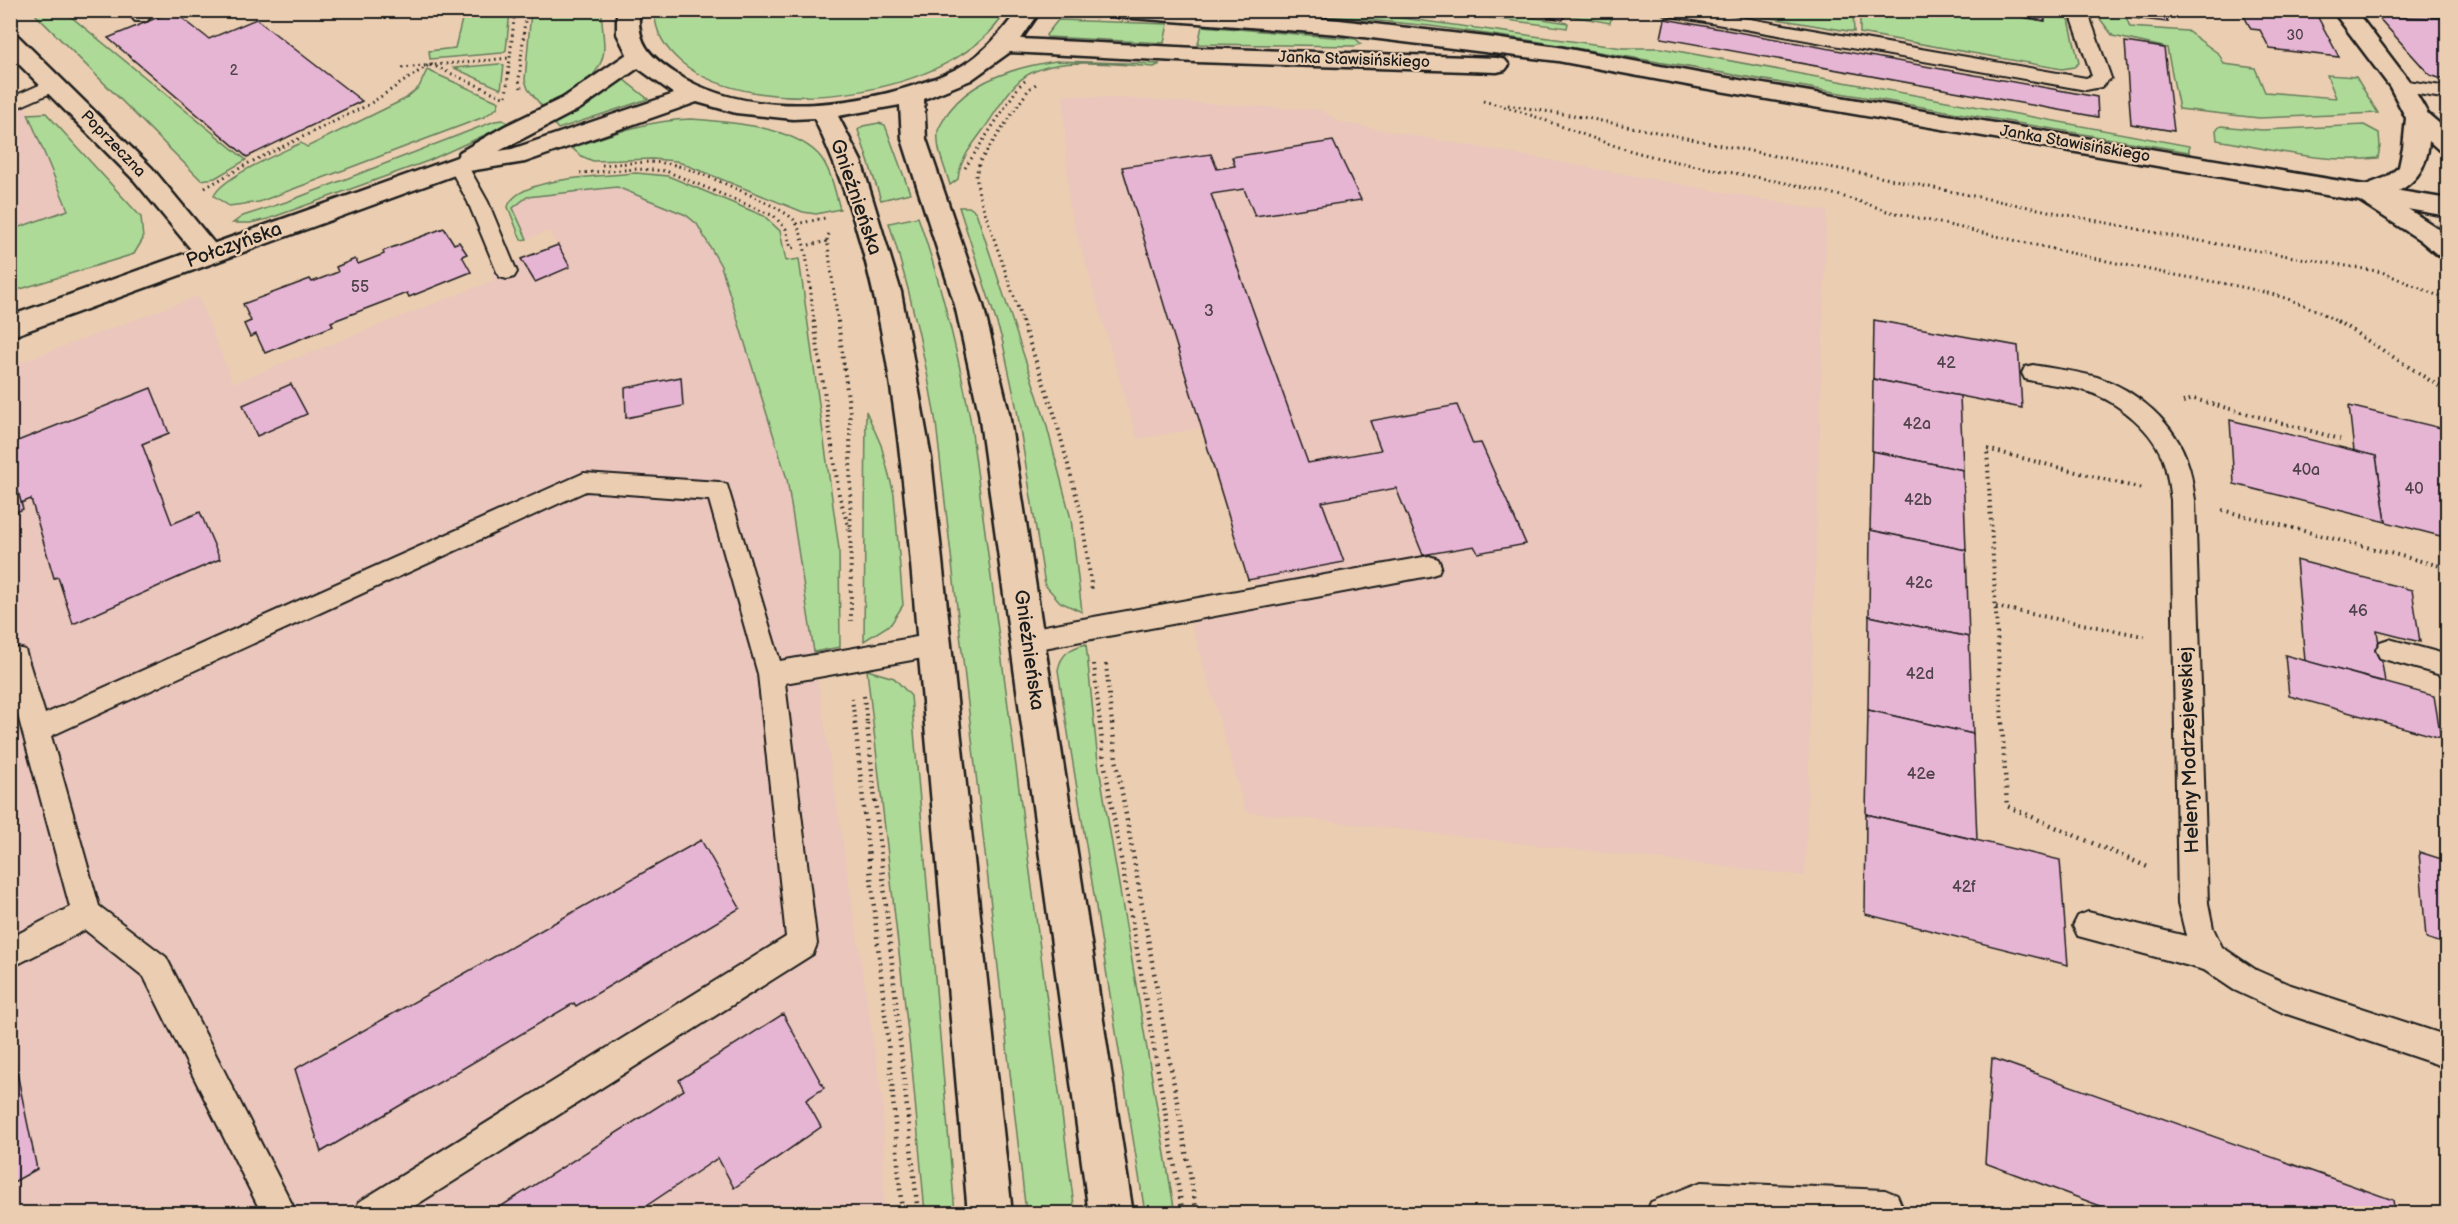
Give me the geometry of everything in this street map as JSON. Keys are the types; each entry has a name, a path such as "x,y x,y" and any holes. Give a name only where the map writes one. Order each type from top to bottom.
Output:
{"street":[{"path":"628,10 627,30 639,56 661,78 694,95 733,106 777,112 824,112 869,106 912,95 948,81 969,70 1004,45 1025,20 1030,10"},
{"name":"Janka Stawisińskiego","path":"1119,10 1374,30 1619,62 1703,81 2448,208"},
{"path":"2343,10 2401,86 2418,118 2448,145"},
{"name":"Poprzeczna","path":"10,41 56,84 143,174 209,254"},
{"name":"Janka Stawisińskiego","path":"1004,45 1177,54 1510,65 1703,81"},
{"name":"Połczyńska","path":"458,165 514,131 572,103 639,56"},
{"name":"Połczyńska","path":"10,327 458,165 516,156 694,95"},
{"name":"Gnieźnieńska","path":"912,95 914,139 955,258 987,376 1002,463 1111,1214"},
{"name":"Gnieźnieńska","path":"824,112 848,161 893,318 916,458 990,1214"},
{"path":"2367,194 2391,187 2407,175 2415,158 2418,118"},
{"path":"2367,194 2429,234 2448,250"}],"lane":[{"path":"1666,10 2040,76 2094,83 2102,78 2078,10"},
{"path":"10,105 56,84"},
{"path":"2401,86 2448,93"},
{"path":"458,165 478,202 507,272"},
{"name":"Heleny Modrzejewskiej","path":"2033,373 2092,384 2113,393 2144,415 2162,436 2176,462 2183,500 2193,884 2198,929 2211,957"},
{"path":"35,730 75,714 584,482 718,491 771,674 802,944 371,1214"},
{"path":"1028,640 1429,566"},
{"path":"771,674 934,645"},
{"path":"2389,650 2448,666"},
{"path":"10,657 16,658 87,914 155,967 280,1214"},
{"path":"10,954 87,914"},
{"path":"2088,926 2211,957 2245,980 2284,998 2448,1052"},
{"path":"1663,1214 1701,1199 1885,1207"}],"path":[{"path":"430,64 507,100 515,10"},
{"path":"521,91 519,80 526,10"},
{"path":"402,68 510,58"},
{"path":"196,193 249,163 368,105 430,64"},
{"path":"964,176 973,153 1019,86 1029,78"},
{"path":"1043,79 1029,89 980,161 976,175 979,195 1058,428 1082,517 1092,593"},
{"path":"1478,100 1582,117 2176,237 2382,272 2448,300"},
{"path":"1495,104 1586,137 1643,154 1817,188 1863,201 1887,211 2154,271 2289,298 2319,310 2448,392"},
{"path":"596,165 651,162 679,166 778,207 796,224 802,237 839,494 851,535"},
{"path":"578,173 647,169 672,173 774,216 786,229 791,248 797,247"},
{"path":"796,224 830,216"},
{"path":"835,229 828,235 828,241 850,413 851,622"},
{"path":"809,245 828,241"},
{"path":"2176,405 2193,399 2340,439"},
{"path":"2183,500 1987,449 2007,806 2193,884"},
{"path":"2228,512 2448,568"},
{"path":"1996,607 2130,632 2186,647"},
{"path":"1104,652 1116,759 1197,1214"},
{"path":"1093,655 1104,761 1183,1214"},
{"path":"863,693 918,1214"},
{"path":"851,694 891,1072 902,1214"}],"shaded area":[{"path":"10,79 15,83 68,210 11,230"},
{"path":"1063,95 1321,110 1340,122 1827,211 1805,876 1246,812 1191,623 1262,608 1254,579 1248,580 1202,428 1137,439 1069,207"},
{"path":"617,187 686,215 697,224 721,266 787,479 883,1104 884,1213 11,1214 11,366 198,296 233,383 494,280 490,272 557,245 549,231 527,239 513,208 527,197"}],"green space":[{"path":"655,10 1006,11 981,40 945,64 901,82 853,92 804,96 756,93 714,81 681,62 670,51 659,33"},
{"path":"1572,10 1613,11 1610,23 1571,16"},
{"path":"38,11 64,11 246,160 215,178 201,180 36,15"},
{"path":"464,11 510,11 506,50 502,53 430,59 429,51 455,48"},
{"path":"531,11 602,11 604,48 597,69 591,78 573,93 544,109 528,89 525,80"},
{"path":"1280,11 1350,11 1623,48 1661,48 2189,146 2189,152 1534,41 1430,26"},
{"path":"1440,11 1492,11 1568,23 1567,28"},
{"path":"1729,11 1853,11 1854,32"},
{"path":"1860,11 1983,11 2044,21 2045,11 2067,11 2079,63 2074,67 2062,69 1860,33"},
{"path":"2094,11 2125,14 2130,27 2187,31 2219,54 2224,64 2255,68 2265,92 2336,98 2327,75 2356,77 2378,113 2259,118 2179,109 2167,48 2113,36"},
{"path":"1058,20 1168,24 1164,43 1047,37 1046,35"},
{"path":"1202,26 1356,39 1361,44 1355,46 1198,44"},
{"path":"1056,61 1160,64 1154,67 1100,63 1062,64 1028,75 1015,85 1003,100 968,151 958,179 950,185 940,152 938,131 953,106 965,95 993,78 1024,67"},
{"path":"504,65 501,89 454,68"},
{"path":"427,70 499,102 497,108 484,117 259,202 229,206 214,196 228,181 253,166 301,143 307,147 405,99 419,87"},
{"path":"619,79 624,80 648,99 558,129 553,123 589,104"},
{"path":"46,113 141,217 143,239 134,254 11,292 11,230 68,210 28,114"},
{"path":"691,119 776,131 806,145 818,154 826,166 840,209 816,214 803,212 676,161 652,159 593,161 581,156 572,148 645,125"},
{"path":"503,120 509,124 428,161 268,219 250,223 233,223 243,216 289,201 495,121"},
{"path":"879,123 885,125 910,193 881,200 858,130 863,126"},
{"path":"2364,125 2379,133 2378,158 2338,159 2277,151 2217,140 2216,130 2221,126 2262,130"},
{"path":"636,173 668,176 764,216 780,231 786,261 799,259 839,549 840,647 814,652 787,479 721,266 697,224 686,215 617,187 527,197 513,208 527,239 521,240 508,207 515,197 545,183"},
{"path":"959,207 969,207 976,212 1045,419 1071,519 1082,612 1060,602 1045,585 1017,410 1002,339"},
{"path":"918,217 948,316 970,418 1075,1213 1026,1213 936,423 916,322 889,223"},
{"path":"866,411 881,445 894,494 903,605 891,624 864,641"},
{"path":"1086,644 1098,762 1175,1213 1145,1213 1058,670 1061,660 1067,653"},
{"path":"867,670 894,678 911,696 955,1213 925,1213 912,1067"}],"building":[{"path":"1514,10 1567,10 1563,20"},
{"path":"1983,10 2045,10 2045,21"},
{"path":"2126,10 2198,10 2201,16 2165,14 2168,22 2134,18 2133,12"},
{"path":"2241,10 2314,10 2339,57 2270,49 2260,30 2251,29"},
{"path":"2372,10 2448,10 2448,18 2378,17"},
{"path":"173,11 209,39 256,19 362,101 247,157 108,38"},
{"path":"2378,17 2448,18 2448,81 2430,75"},
{"path":"1665,19 2097,97 2098,117 1661,38"},
{"path":"2125,42 2164,48 2174,131 2131,124"},
{"path":"1333,141 1361,200 1255,216 1244,189 1211,194 1308,463 1381,450 1370,421 1457,405 1473,444 1481,443 1526,544 1478,553 1474,546 1423,555 1396,488 1322,502 1344,562 1248,580 1122,167 1211,154 1217,169 1235,166 1232,157"},
{"path":"444,228 454,244 459,242 467,254 462,256 471,272 409,297 407,293 331,322 333,326 265,353 256,334 250,337 244,324 251,321 243,304 310,279 312,282 338,272 336,267 355,259 358,264 384,254 383,251"},
{"path":"558,245 570,267 535,282 521,259"},
{"path":"1874,320 2018,346 2022,408 1873,379"},
{"path":"681,377 683,406 626,418 625,388"},
{"path":"1873,379 1960,396 1963,470 1872,451"},
{"path":"291,384 307,414 257,436 243,405"},
{"path":"151,388 169,433 142,444 172,524 200,512 220,559 73,624 58,577 54,578 31,499 21,503 10,463 10,444"},
{"path":"2349,406 2445,429 2448,442 2448,538 2386,522 2376,456 2354,451"},
{"path":"2230,420 2376,456 2386,522 2234,484"},
{"path":"1872,451 1963,470 1966,550 1870,530"},
{"path":"10,463 23,509 10,515"},
{"path":"1870,530 1966,550 1969,637 1869,616"},
{"path":"2296,560 2412,590 2420,642 2377,631 2385,682 2305,661"},
{"path":"1869,616 1969,637 1973,734 1868,710"},
{"path":"2285,655 2434,696 2441,738 2289,696"},
{"path":"1868,710 1973,734 1977,840 1866,814"},
{"path":"1866,814 2060,860 2068,965 1865,914"},
{"path":"701,840 740,908 576,1006 574,1003 321,1152 295,1069"},
{"path":"2419,852 2448,861 2448,945 2426,938"},
{"path":"783,1014 824,1088 806,1100 821,1127 734,1188 718,1158 634,1214 489,1214 684,1090 679,1080"},
{"path":"10,1039 37,1169 10,1184"},
{"path":"1992,1058 2393,1200 2395,1214 2122,1214 1985,1163"}]}
